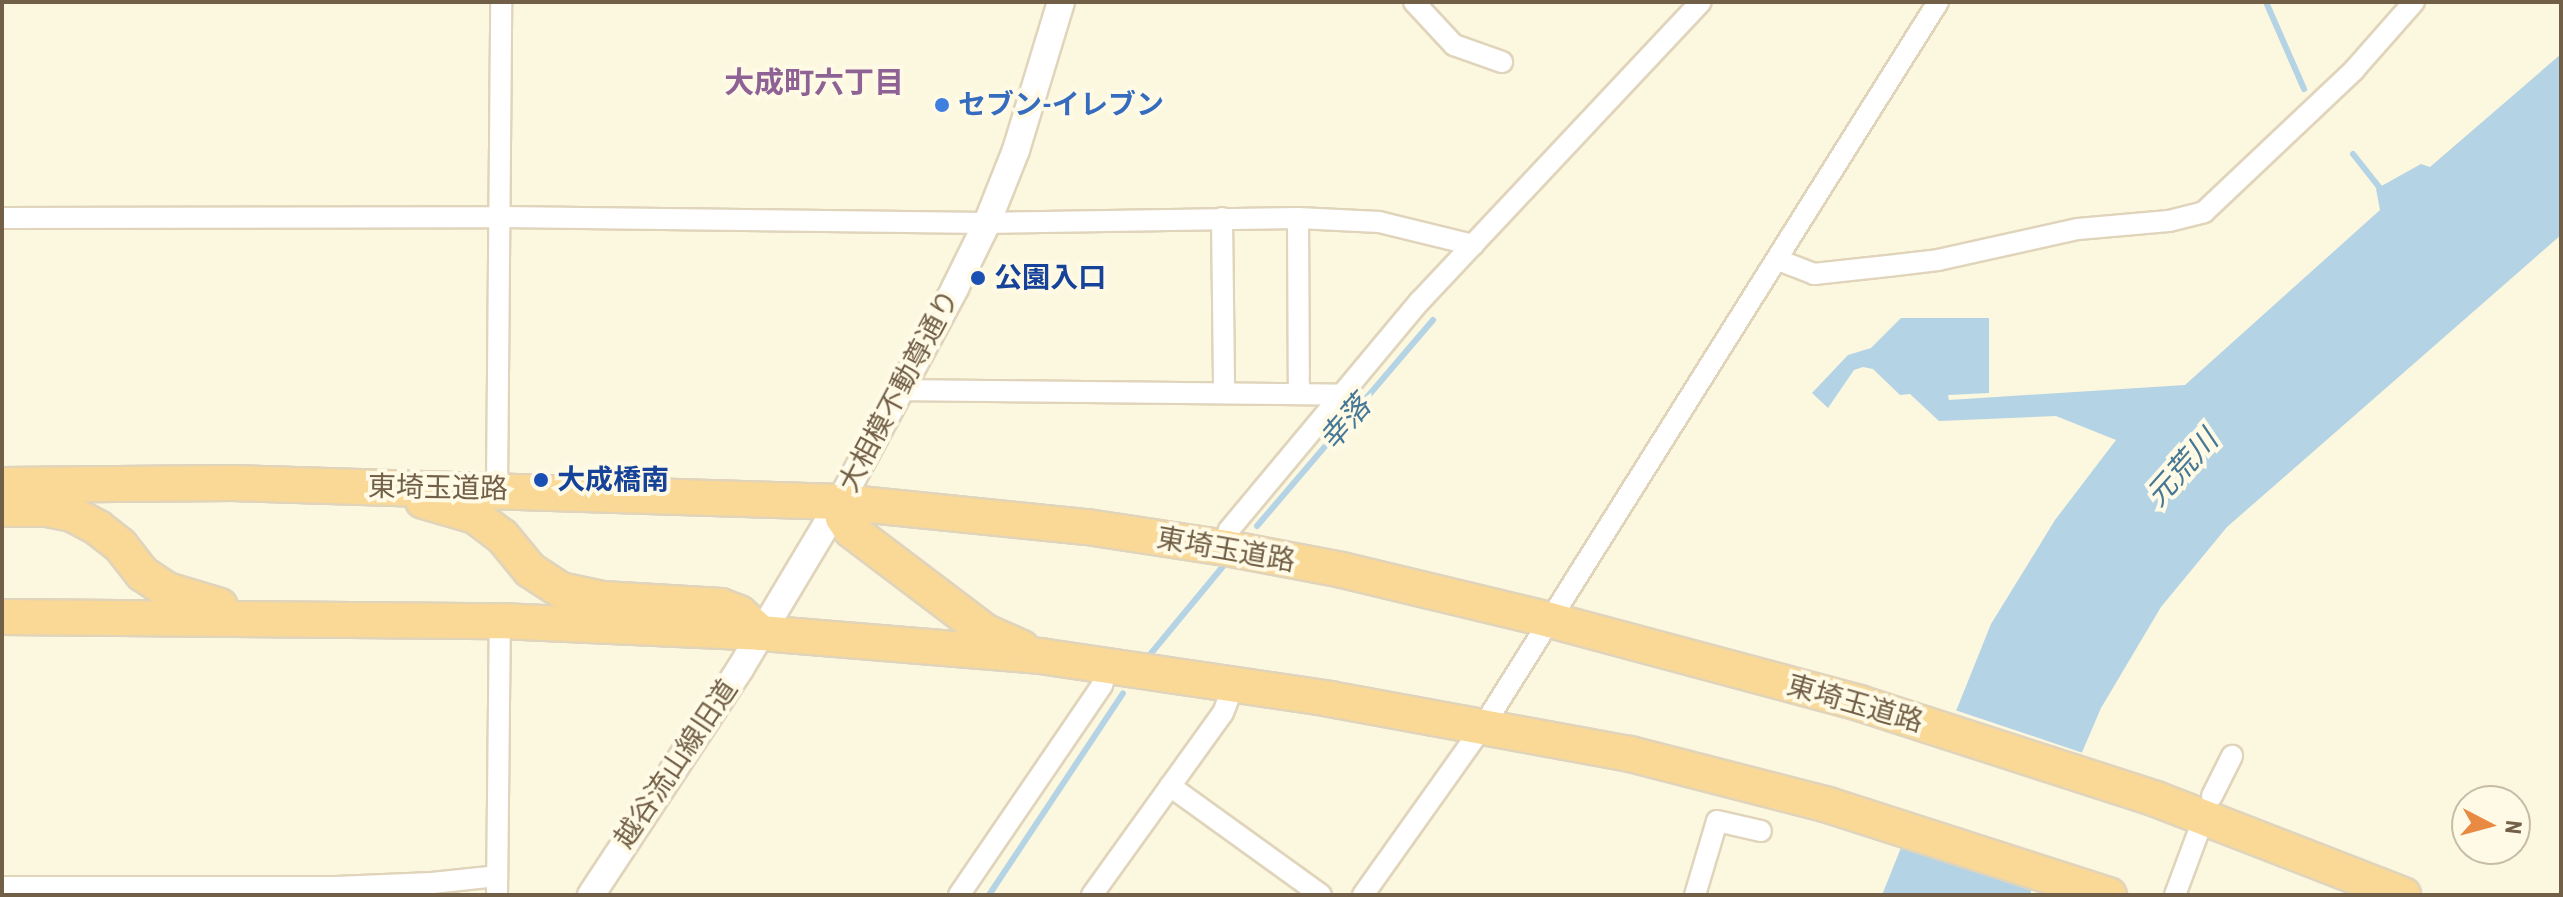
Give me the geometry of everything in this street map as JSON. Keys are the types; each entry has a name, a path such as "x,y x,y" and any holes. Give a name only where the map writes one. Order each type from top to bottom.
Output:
{"highway":[{"name":"東埼玉道路","path":"2,485 232,483 840,502 1087,527 1226,548 1342,570 1550,620 1859,703 2156,799 2403,895"},
{"path":"345,487 445,505 475,516 502,536 530,570 561,590 603,599 721,606 739,613 761,633"},
{"path":"840,502 843,518 851,530 986,632 1040,656"},
{"path":"2,509 47,509 72,514 120,545 143,574 167,590 193,600 284,618"},
{"path":"2,617 500,621 761,633 1040,656 1109,665 1484,725 1630,754 1828,805 2109,895"}],"street":[{"path":"497,489 501,2"},
{"name":"大相模不動尊通り","path":"761,633 840,502 987,223 1016,150 1061,2"},
{"path":"1414,2 1454,45 1502,62"},
{"path":"1226,548 1229,530 1420,301 1701,2"},
{"path":"1363,895 1484,725 1662,436 1778,260 1938,2"},
{"path":"1778,260 1814,274 1888,266 1938,260 2078,229 2169,221 2204,212 2354,70 2414,2"},
{"path":"2,218 500,217 987,223 1298,218 1379,222 1473,245"},
{"path":"1222,218 1224,393"},
{"path":"1298,218 1299,394"},
{"path":"901,390 1342,395"},
{"path":"2,887 497,885 500,621"},
{"name":"越谷流山線旧道","path":"591,895 761,633"},
{"path":"959,895 1102,685 1109,665"},
{"path":"1092,895 1223,713 1234,684"},
{"path":"2212,796 2232,756"},
{"path":"1170,786 1321,895"},
{"path":"1695,895 1717,821 1761,831"},
{"path":"2175,895 2201,825"}],"water":[{"name":"元荒川","path":"2561,54 2561,235 2227,527 2161,607 2101,708 2050,827 2030,895 1882,895 1991,624 2055,520 2116,440 2056,416 1939,421 1910,394 1900,395 1873,369 1863,367 1854,370 1828,408 1812,393 1848,355 1871,348 1901,318 1989,318 1989,393 1948,395 1949,400 2185,385 2380,210 2376,189 2421,164 2430,167"}],"pier":[{"path":"1952,709 2086,754 2054,829 2036,892 1896,846"}],"waterway":[{"path":"2266,2 2304,89"},
{"path":"2353,154 2383,192"},
{"name":"幸落","path":"1257,526 1433,320"},
{"name":"幸落","path":"1148,657 1225,564"},
{"name":"幸落","path":"989,895 1123,693"}],"place":[{"name":"セブン-イレブン","path":"942,105"},
{"name":"公園入口","path":"978,278"},
{"name":"大成橋南","path":"541,480"}],"district":[{"name":"大成町六丁目","path":"814,83"}]}
